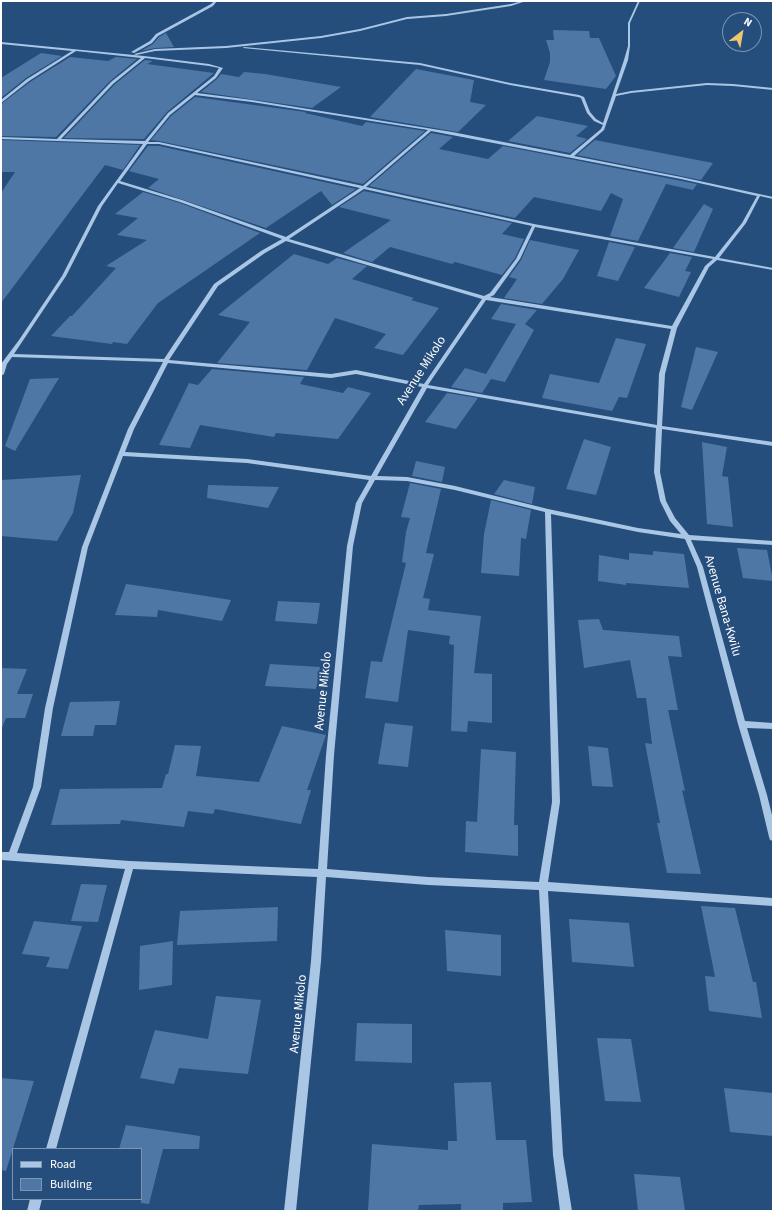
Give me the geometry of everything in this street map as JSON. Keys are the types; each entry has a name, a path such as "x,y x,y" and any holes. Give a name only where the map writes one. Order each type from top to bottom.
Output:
{"street":[{"path":"128,55 151,42 157,35 212,5 216,1"},
{"path":"128,55 155,50 226,47 321,36 360,30 407,18 446,15 511,5 525,1"},
{"path":"570,157 604,129 616,95 629,46 629,23 639,1"},
{"path":"1,43 128,55 209,65 221,68 215,77 196,94 169,114 146,142 100,206 64,276 11,355 2,364 1,374"},
{"path":"226,47 420,64 510,84 579,96 582,97 588,112 595,120 605,125"},
{"path":"1,102 28,80 76,50"},
{"path":"59,139 112,84 144,57"},
{"path":"616,95 638,91 701,85 732,85 773,89"},
{"path":"196,94 430,130 681,178 773,198"},
{"path":"12,856 37,787 49,708 85,547 131,429 166,361 216,284 363,188 430,130"},
{"path":"1,138 146,142 219,155 534,225 773,269"},
{"path":"118,182 181,201 286,239 485,298 674,328"},
{"name":"Avenue Bana-Kwilu","path":"759,195 744,223 716,259 707,266 674,328 662,374 657,472 664,501 672,519 687,537 700,567 742,724 763,795 773,837"},
{"name":"Avenue Mikolo","path":"290,1211 316,961 330,755 350,546 359,503 425,386 485,298 492,294 518,259 534,225"},
{"path":"11,355 166,361 331,376 356,372 425,386 660,427 773,444"},
{"path":"121,454 247,461 372,478 407,479 638,530 687,537 773,543"},
{"path":"548,511 556,802 542,886 558,1155 566,1211"},
{"path":"742,724 773,726"},
{"path":"1,856 130,865 323,873 428,881 542,886 773,902"},
{"path":"51,1148 130,865"},
{"path":"33,1211 36,1200"}],"building":[{"path":"553,30 589,31 590,38 599,38 616,76 606,89 544,80 550,62 550,53 546,40 554,40"},
{"path":"166,33 174,47 155,48 141,51 153,44 159,37"},
{"path":"41,53 62,56 26,78 1,98 1,78"},
{"path":"70,57 108,61 116,57 137,59 110,81 56,137 1,136 1,104 30,82"},
{"path":"145,60 153,61 147,64 214,73 167,112 144,139 64,138 114,85"},
{"path":"416,69 474,80 470,102 486,105 458,132 370,117"},
{"path":"244,72 265,74 341,87 312,108 201,92 221,74 239,77"},
{"path":"195,97 306,112 305,113 362,126 366,122 425,131 363,184 151,140 171,116"},
{"path":"537,116 588,126 576,136 587,139 570,153 508,141"},
{"path":"431,133 453,137 439,149 488,159 503,146 697,184 693,190 666,184 638,241 610,236 623,199 611,193 601,211 534,197 515,218 369,186"},
{"path":"1,140 140,145 123,170 105,165 1,303 1,193 15,172 1,172"},
{"path":"595,140 713,163 701,180 577,155"},
{"path":"148,146 159,146 356,189 332,205 321,191 266,228 148,188 159,179 129,171"},
{"path":"364,191 512,223 502,234 524,239 515,258 502,275 455,262 452,264 390,247 372,262 343,253 391,220 339,207"},
{"path":"143,192 180,203 260,233 158,303 127,344 113,342 112,344 51,336 70,316 72,316 116,268 106,266 147,240 117,235 138,218 115,214"},
{"path":"704,204 713,209 694,252 673,248"},
{"path":"530,240 579,250 563,279 542,304 504,298 517,279 509,277 521,260"},
{"path":"609,242 635,247 618,281 597,276"},
{"path":"670,253 692,257 685,271 691,272 679,297 644,288"},
{"path":"294,254 328,264 337,258 367,266 352,279 414,298 411,300 439,308 403,355 374,348 386,334 335,318 307,370 217,363 250,322 218,315"},
{"path":"501,304 537,310 525,324 534,330 505,382 491,379 482,393 451,387 465,368 486,374 516,324 491,319"},
{"path":"616,338 646,344 627,398 619,397 612,411 542,398 550,374 599,383"},
{"path":"696,347 718,352 692,410 681,407"},
{"path":"212,369 304,377 300,384 343,393 348,387 371,393 338,439 276,433 274,437 200,425 190,448 159,445 189,383 198,385"},
{"path":"59,378 15,451 5,446 30,379"},
{"path":"447,393 478,398 456,429 425,422"},
{"path":"584,439 611,447 596,495 566,489"},
{"path":"702,442 727,447 722,476 728,477 733,527 707,524"},
{"path":"416,461 445,467 442,482 412,476"},
{"path":"81,475 73,513 57,541 1,536 1,480"},
{"path":"504,480 535,487 532,504 494,494"},
{"path":"410,483 441,489 426,553 434,554 423,598 430,599 428,610 481,616 474,673 492,674 492,723 468,721 467,732 451,731 454,645 449,644 450,636 408,630 398,702 365,698 371,661 382,662 406,563 402,562 406,532 410,518 401,517"},
{"path":"208,485 279,487 268,508 207,498"},
{"path":"491,500 531,510 526,539 521,538 519,576 481,573 484,534"},
{"path":"737,548 767,550 773,581 743,578"},
{"path":"653,551 684,554 689,588 626,583 626,585 598,581 599,555 629,560 629,553 653,555"},
{"path":"126,584 231,600 222,621 158,610 157,617 115,615"},
{"path":"278,601 320,603 317,624 275,621"},
{"path":"599,619 603,630 679,636 682,657 668,656 678,710 668,710 685,791 682,790 701,874 667,873 657,823 660,823 645,743 652,744 646,698 637,698 630,660 584,668 578,620"},
{"path":"270,664 320,667 316,689 265,686"},
{"path":"1,668 27,669 17,694 33,694 25,718 6,718 1,730"},
{"path":"120,701 116,725 95,725 93,736 61,736 70,702"},
{"path":"385,723 413,726 408,767 378,764"},
{"path":"282,726 326,735 307,790 311,790 301,824 215,809 213,814 188,811 184,827 121,820 120,824 51,825 60,789 162,788 166,774 168,774 175,745 201,746 196,776 259,782"},
{"path":"588,746 608,748 613,787 592,786"},
{"path":"481,749 516,752 514,825 518,825 518,856 465,852 466,821 477,822"},
{"path":"81,884 107,885 98,922 71,921"},
{"path":"701,906 735,908 753,982 756,982 762,1018 709,1011 705,976 715,977"},
{"path":"278,907 277,941 177,945 180,911"},
{"path":"569,919 629,923 634,967 572,962"},
{"path":"34,921 82,926 68,969 46,967 50,957 22,954"},
{"path":"445,930 501,935 501,976 447,971"},
{"path":"173,941 172,985 139,990 140,946"},
{"path":"216,996 261,1000 248,1074 179,1068 174,1084 140,1078 155,1030 208,1039"},
{"path":"357,1023 412,1024 412,1063 355,1061"},
{"path":"597,1038 631,1039 641,1102 605,1101"},
{"path":"1,1078 34,1081 6,1171 1,1170"},
{"path":"491,1082 496,1140 526,1140 532,1202 503,1203 503,1211 461,1211 461,1204 419,1205 418,1211 368,1211 372,1144 448,1150 448,1141 457,1141 454,1083"},
{"path":"724,1088 773,1093 773,1136 730,1132"},
{"path":"126,1125 200,1136 199,1149 163,1149 149,1204 141,1203 142,1148 119,1148"},
{"path":"634,1174 680,1177 685,1211 638,1211"}]}
